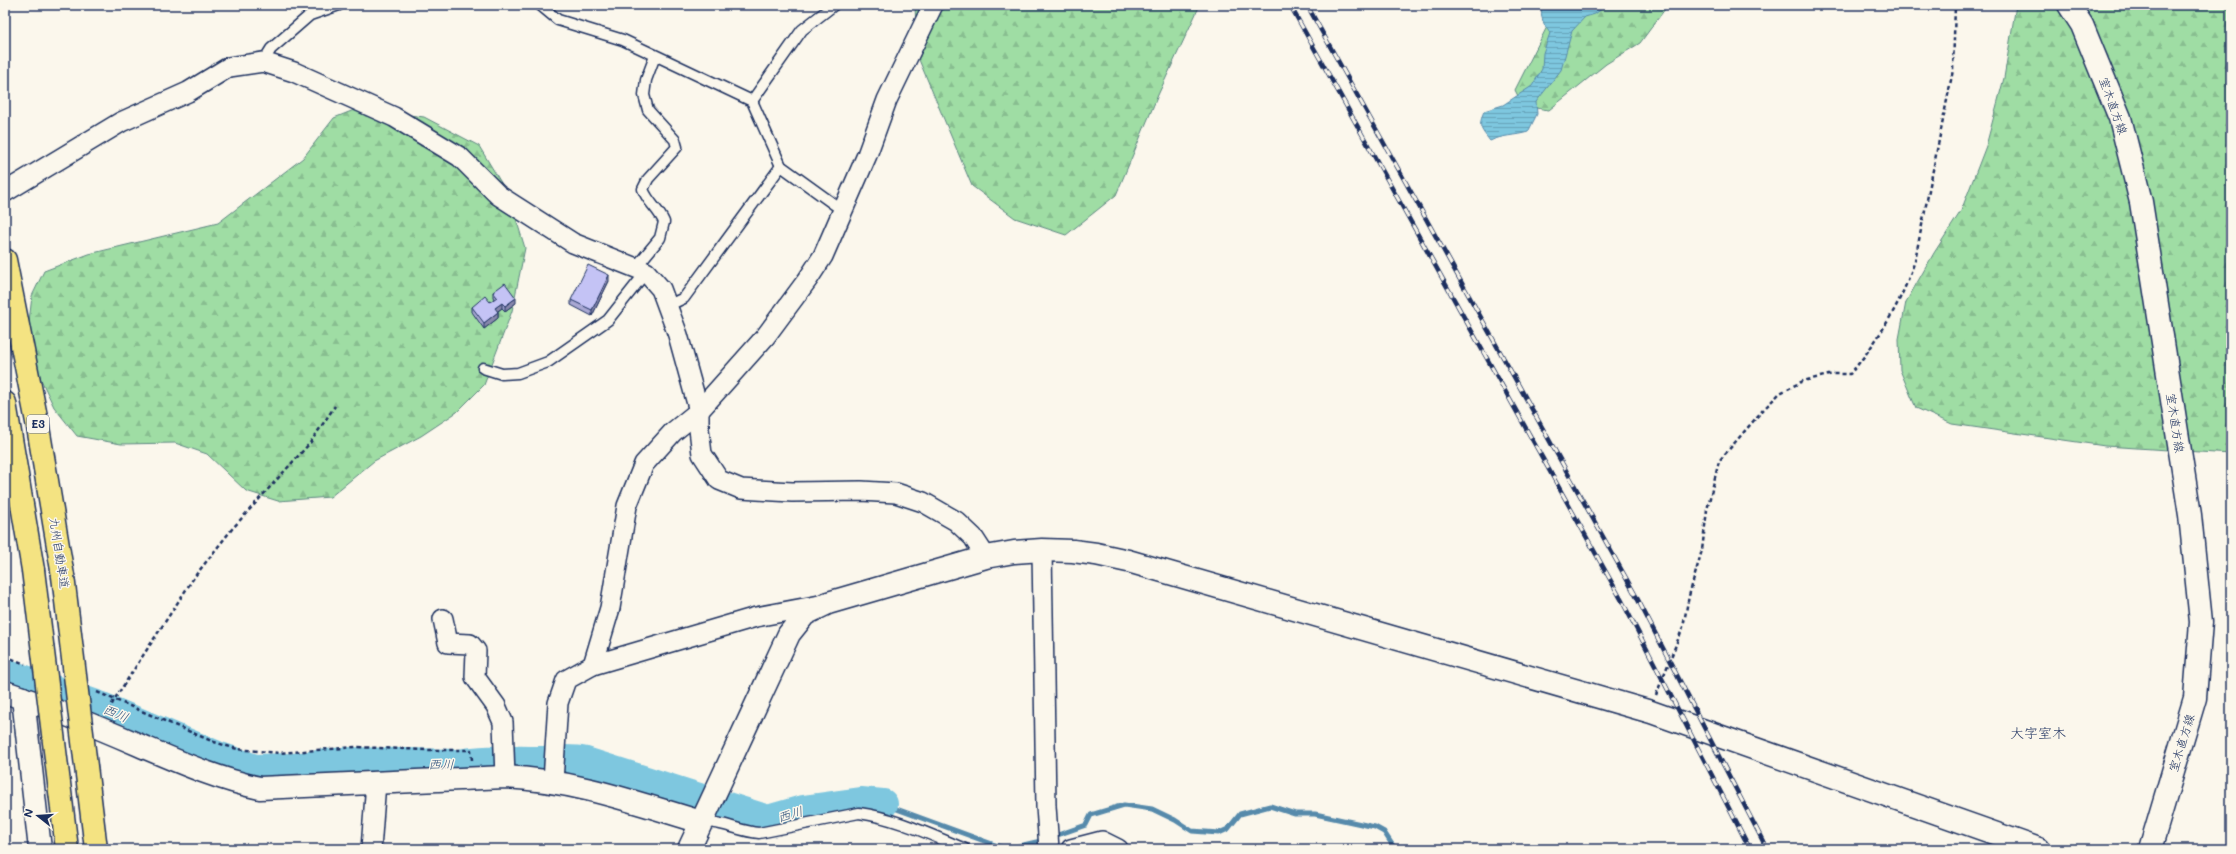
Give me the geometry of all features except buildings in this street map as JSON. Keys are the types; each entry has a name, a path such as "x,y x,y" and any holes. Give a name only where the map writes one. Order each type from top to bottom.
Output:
{"highway":[{"name":"九州自動車道","path":"6,267 38,427 63,576 96,849"},
{"name":"E3","path":"5,403 33,570 67,849"}],"street":[{"path":"593,664 610,608 627,506 644,464 673,432 699,412 765,337 808,280 823,256 888,100 933,5"},
{"name":"室木直方線","path":"2069,5 2082,25 2120,118 2141,202 2190,515 2201,622 2195,698 2150,849"},
{"path":"5,192 121,122 188,92 228,66 263,62 294,72 394,117 460,157 498,195 546,227 573,243 641,270 661,289 699,412 698,428 702,454 719,480 741,489 792,492 861,490 896,493 923,502 956,521 972,537 986,557"},
{"path":"1042,550 1046,806 1049,849"},
{"path":"553,781 558,704 566,680 593,664 756,617 828,603 986,557 1042,550 1096,554 1128,561 1652,712 2039,849"},
{"path":"689,849 789,634 805,614 828,603"},
{"path":"443,619 448,643 470,644 476,651 475,677 496,706 503,722 505,777"},
{"path":"14,695 204,773 233,783 260,788 505,777 553,781 585,787 701,822"},
{"path":"14,695 40,849"},
{"path":"371,849 376,782"},
{"path":"1071,849 1102,841 1118,849"}],"lane":[{"path":"263,62 271,49 310,15 339,5"},
{"path":"540,5 558,20 623,40 752,101 781,166 835,205 843,208"},
{"path":"752,101 802,30 834,5"},
{"path":"482,368 502,374 518,373 548,362 608,320 660,238 664,222 658,210 646,199 643,189 648,179 677,147 675,140 648,110 644,95 646,80 655,56"},
{"path":"667,306 684,298 781,166"},
{"path":"701,822 716,821 746,832 759,833 859,813 872,815 906,826 965,849"}],"path":[{"path":"1652,712 1654,700 1683,627 1689,596 1702,550 1707,510 1719,461 1762,411 1780,393 1803,381 1832,374 1850,374 1868,352 1907,287 1921,230 1952,70 1955,5"},
{"path":"113,700 195,576 232,529 310,443 335,406"},
{"path":"5,656 30,666"},
{"path":"92,690 214,742 237,749 254,752 279,753 356,747 471,750"}],"green space":[{"path":"915,5 1200,5 1158,95 1116,195 1066,235 1015,218 972,186 917,55"},
{"path":"1558,5 1668,5 1640,43 1606,64 1549,110 1523,106 1515,90"},
{"path":"2016,5 2231,5 2231,454 2105,446 1952,424 1916,408 1900,370 1899,339 1906,302 1934,253 1961,211 1986,146 2004,78"},
{"path":"359,108 424,117 479,146 509,196 525,248 512,311 484,385 457,412 421,436 374,461 330,497 278,501 246,491 207,454 175,443 121,444 77,436 54,407 26,348 32,296 44,271 89,254 218,223 303,158 334,118"}],"water":[{"path":"1542,5 1607,5 1595,14 1585,17 1572,31 1561,70 1536,102 1537,114 1528,132 1490,141 1481,127 1484,111 1503,105 1532,86 1542,69 1543,53 1550,33 1541,13"}],"waterway":[{"name":"西川","path":"5,673 102,707 220,757 255,769 294,768 344,762 459,764 488,761 573,760 586,762 768,820 803,810 861,802 883,804"},
{"path":"883,804 1006,849 1045,840"},
{"path":"1052,837 1086,825 1091,815 1124,805 1152,809 1175,820 1192,831 1219,833 1228,829 1240,814 1270,806 1295,814 1315,814 1375,827 1384,832 1395,849"}],"railway":[{"path":"1290,5 1621,599 1750,849"},
{"path":"1307,5 1636,596 1767,849"}],"district":[{"name":"大字室木","path":"2038,733"}]}
